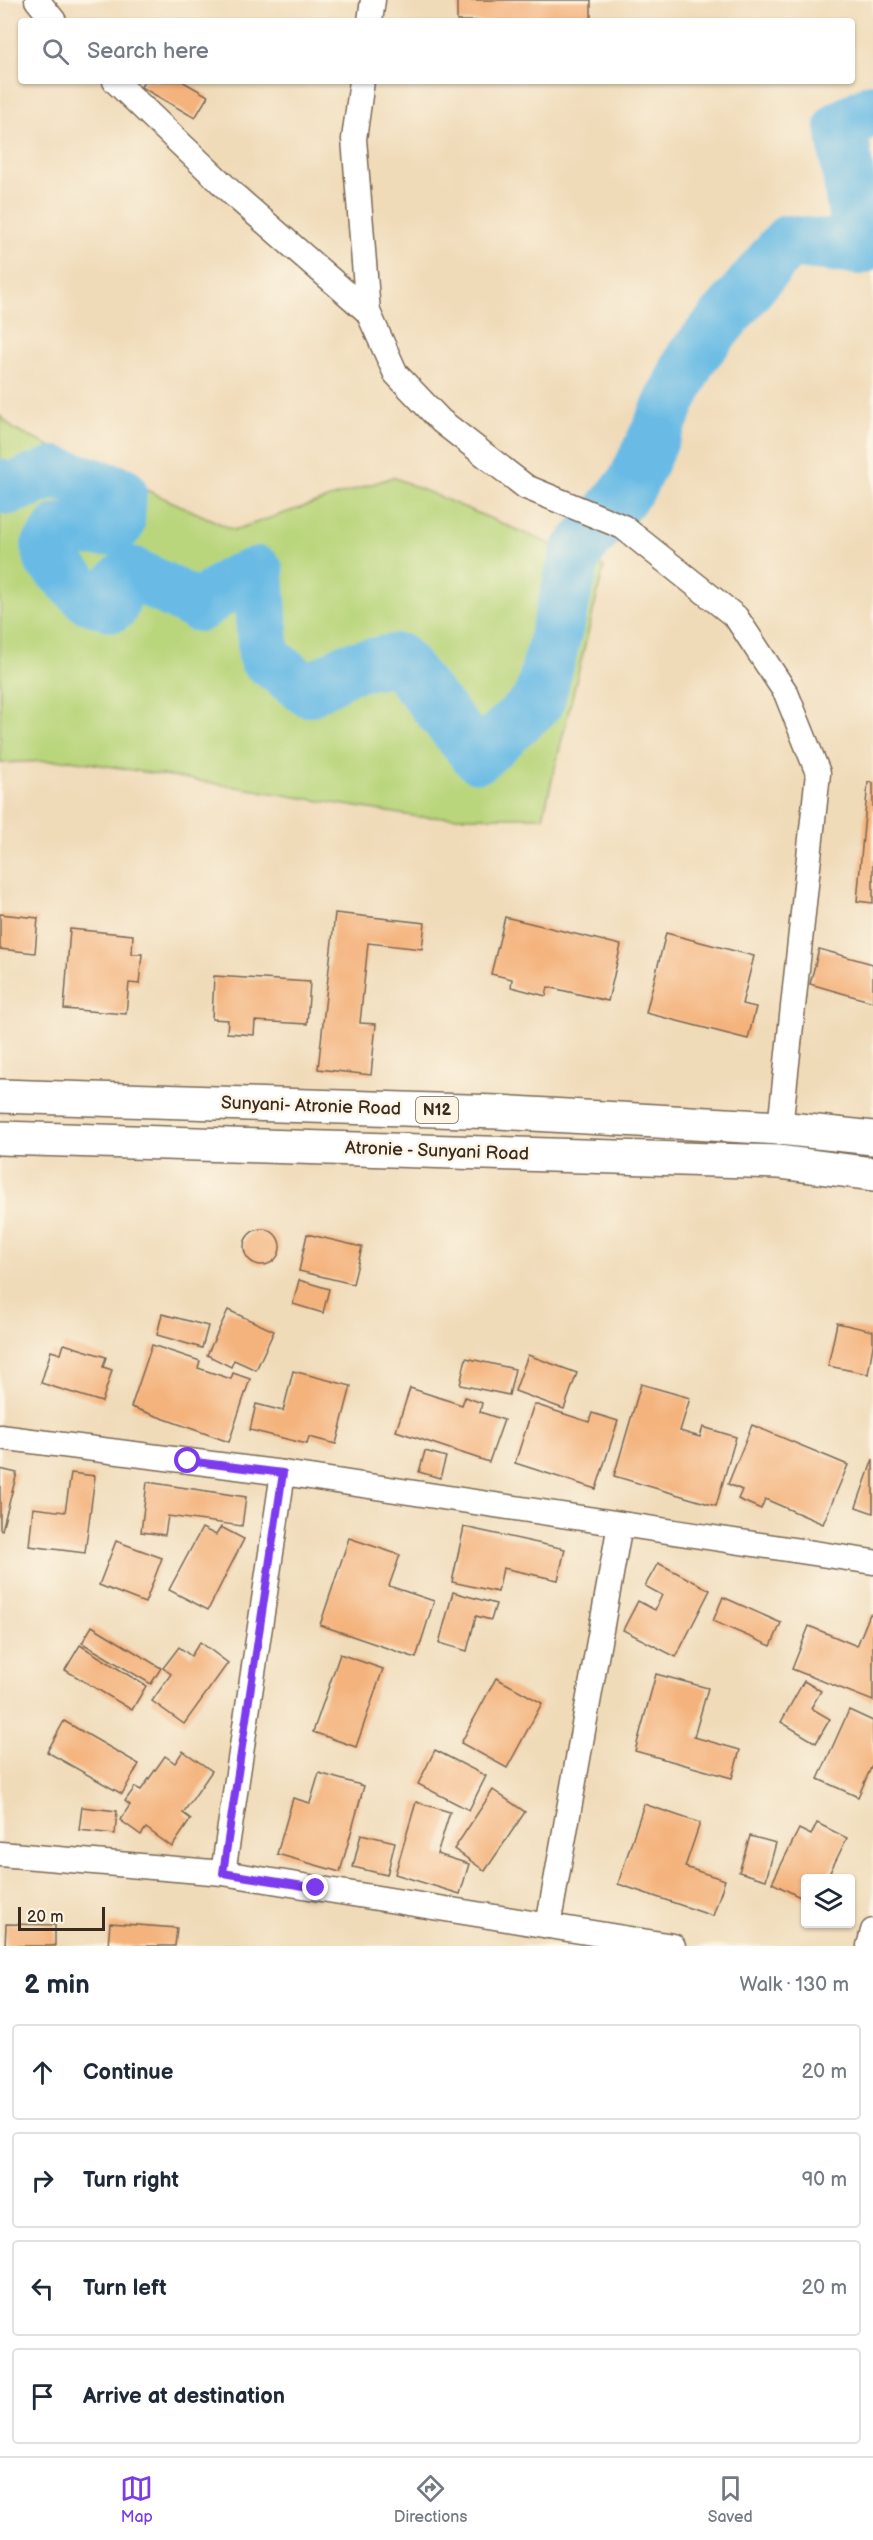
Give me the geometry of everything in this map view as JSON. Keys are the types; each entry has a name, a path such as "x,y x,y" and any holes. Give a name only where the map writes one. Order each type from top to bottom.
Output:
{"highway":[{"name":"Sunyani- Atronie Road","path":"0,1096 498,1112 780,1128 873,1138"},
{"name":"Atronie - Sunyani Road","path":"0,1138 778,1161 873,1174"}],"street":[{"path":"37,0 52,18"},
{"path":"370,18 373,0"},
{"path":"118,84 234,195 368,312"},
{"path":"362,84 354,139 368,312 396,374 441,421 526,487 623,527 736,617 786,693 818,773 780,1128"},
{"path":"0,1437 283,1473 873,1562"},
{"path":"223,1873 283,1473"},
{"path":"548,1926 620,1524"},
{"path":"0,1854 223,1873 673,1946"},
{"path":"869,1946 873,1931"}],"green space":[{"path":"0,416 15,430 234,530 393,477 604,567 543,817 419,817 71,760 0,763"}],"building":[{"path":"457,0 591,0 591,18 457,18"},
{"path":"142,84 187,84 208,96 195,118 141,87"},
{"path":"868,782 873,783 873,903 857,901"},
{"path":"335,913 425,923 422,949 368,943 360,1023 376,1024 371,1075 318,1069"},
{"path":"0,914 38,918 35,953 0,949"},
{"path":"505,917 621,945 608,1001 548,987 546,996 511,987 512,979 491,974"},
{"path":"70,929 133,935 132,954 142,954 139,984 129,983 126,1014 64,1009"},
{"path":"666,933 754,956 742,1004 756,1007 748,1039 646,1013"},
{"path":"819,949 873,964 873,1002 810,984"},
{"path":"214,976 310,982 307,1024 255,1021 254,1035 227,1033 228,1020 212,1019"},
{"path":"262,1229 275,1234 280,1247 275,1260 262,1265 249,1260 244,1247 249,1234"},
{"path":"307,1234 362,1247 353,1284 299,1271"},
{"path":"299,1280 329,1289 323,1313 293,1304"},
{"path":"228,1310 274,1331 256,1370 234,1360 231,1367 207,1355"},
{"path":"162,1314 208,1326 202,1348 157,1335"},
{"path":"837,1323 873,1331 868,1374 828,1366"},
{"path":"64,1344 106,1357 103,1367 112,1370 102,1402 41,1383 51,1351 61,1354"},
{"path":"152,1345 200,1361 198,1368 231,1379 233,1373 250,1379 229,1442 131,1407"},
{"path":"528,1355 577,1373 564,1409 515,1391"},
{"path":"466,1358 515,1369 509,1395 460,1385"},
{"path":"293,1371 351,1386 336,1444 309,1437 307,1444 250,1430 256,1404 283,1411"},
{"path":"641,1384 690,1398 680,1431 700,1437 703,1427 736,1437 716,1506 614,1476"},
{"path":"410,1388 462,1405 465,1397 482,1403 480,1412 504,1420 489,1462 396,1431"},
{"path":"534,1404 589,1422 592,1413 618,1421 596,1489 515,1463"},
{"path":"752,1425 848,1465 823,1524 765,1499 761,1509 738,1499 742,1490 728,1484"},
{"path":"425,1451 446,1457 440,1478 419,1472"},
{"path":"873,1459 873,1513 856,1507"},
{"path":"0,1469 17,1473 2,1530 0,1529"},
{"path":"71,1473 95,1476 85,1553 29,1546 33,1508 65,1512"},
{"path":"147,1482 246,1497 242,1526 168,1516 165,1535 141,1532"},
{"path":"221,1527 244,1539 208,1610 169,1590 202,1528 216,1535"},
{"path":"464,1527 565,1549 558,1580 503,1568 498,1592 452,1582"},
{"path":"349,1538 400,1555 389,1586 434,1601 416,1658 320,1625"},
{"path":"116,1541 162,1558 145,1603 99,1585"},
{"path":"658,1563 710,1590 676,1657 623,1630 638,1601 655,1610 662,1595 645,1586"},
{"path":"453,1592 496,1604 491,1620 476,1616 467,1651 439,1643"},
{"path":"723,1597 781,1623 771,1646 713,1621"},
{"path":"870,1614 873,1615 873,1701 792,1669 809,1626 857,1646"},
{"path":"92,1626 161,1668 151,1684 82,1643"},
{"path":"200,1642 228,1663 184,1724 152,1701 171,1674 163,1668 179,1647 191,1656"},
{"path":"80,1645 146,1686 132,1710 65,1670"},
{"path":"340,1654 383,1669 356,1747 313,1732"},
{"path":"656,1674 708,1688 694,1737 740,1750 732,1778 635,1751"},
{"path":"496,1678 542,1703 507,1768 461,1743"},
{"path":"804,1681 821,1691 811,1708 830,1719 816,1743 781,1722"},
{"path":"849,1710 873,1721 873,1763 858,1797 818,1779"},
{"path":"64,1721 139,1764 122,1794 47,1752"},
{"path":"435,1750 486,1776 469,1810 418,1784"},
{"path":"183,1751 212,1771 183,1813 191,1819 172,1847 146,1828 141,1835 120,1820 130,1805 125,1801 135,1787 141,1790 165,1756 175,1763"},
{"path":"319,1773 364,1786 340,1872 277,1854 293,1798 310,1803"},
{"path":"493,1790 525,1812 485,1871 454,1849"},
{"path":"416,1802 450,1812 437,1854 469,1864 460,1894 395,1874"},
{"path":"644,1804 700,1823 685,1867 725,1880 713,1916 618,1884"},
{"path":"82,1807 117,1811 115,1834 79,1830"},
{"path":"817,1823 847,1838 829,1874 801,1874 801,1898 772,1883 799,1829 811,1835"},
{"path":"361,1834 395,1842 387,1875 353,1867"},
{"path":"750,1836 776,1843 766,1880 739,1872"},
{"path":"110,1923 177,1928 175,1946 108,1946"},
{"path":"6,1924 55,1925 55,1946 5,1946"}],"waterway":[{"path":"0,485 10,489 54,472 121,492 119,524 101,531 60,529 47,547 50,559 88,598 113,606 118,584 131,572 199,606 234,581 258,572 264,657 308,691 349,668 398,659 478,757 539,701 576,553 632,484 691,358 788,241 859,249 841,126 873,109"}],"route":[{"path":"188,1461 283,1473 223,1873 316,1888"}]}
